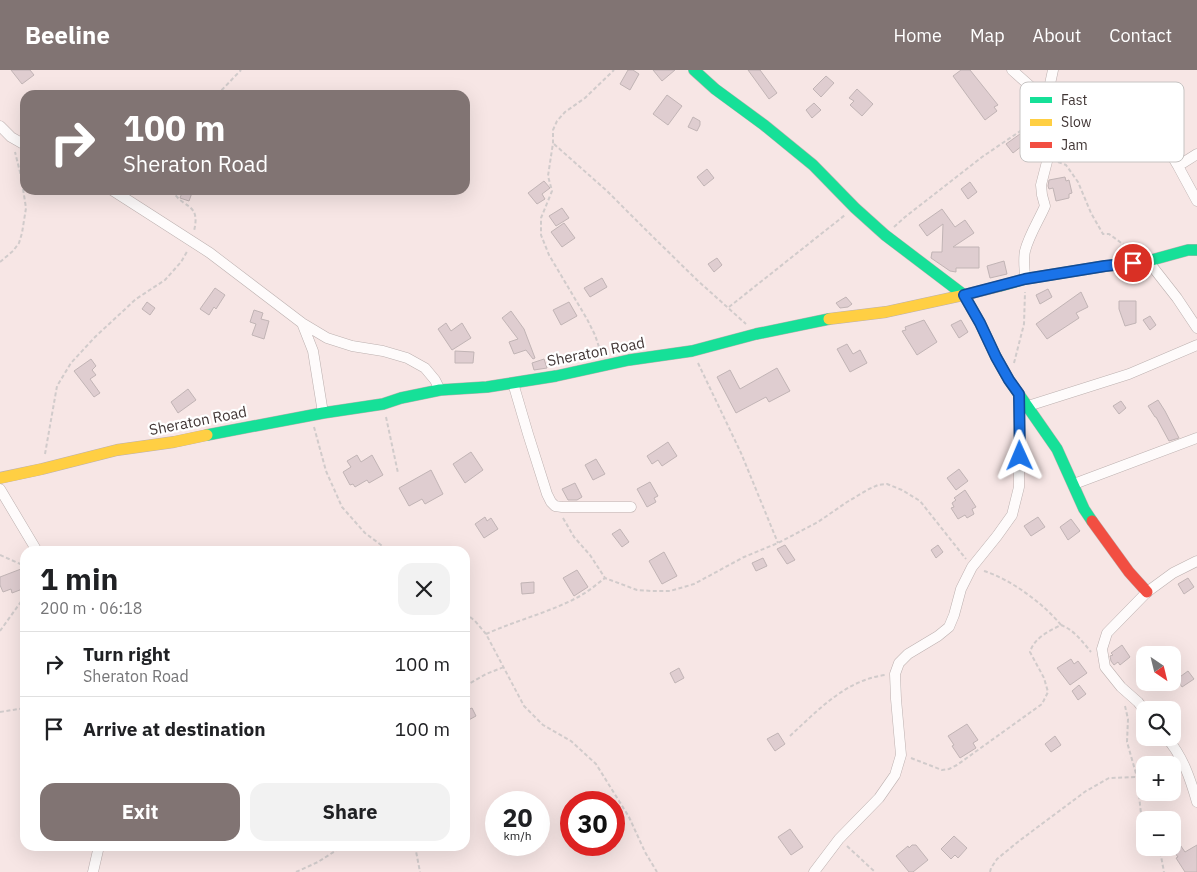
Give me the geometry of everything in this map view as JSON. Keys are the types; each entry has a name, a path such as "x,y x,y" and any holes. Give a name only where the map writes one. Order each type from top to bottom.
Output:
{"street":[{"path":"694,70 715,89 813,164 855,208 885,235 964,295 1009,380 1057,449 1084,508 1095,526 1129,572 1147,592"},
{"path":"1012,70 1024,82"},
{"path":"0,126 11,137 20,142"},
{"path":"1178,166 1197,154"},
{"path":"1025,279 1025,251 1045,206 1041,185 1047,162"},
{"path":"1175,162 1197,201"},
{"path":"120,195 210,253 302,323 328,338 352,346 383,351 407,358 425,368 435,380 440,390"},
{"name":"Sheraton Road","path":"0,478 117,450 174,442 240,428 383,404 401,398 440,390 487,387 556,376 656,356 692,352 756,334 826,319 886,312 1025,279 1148,261 1188,250 1197,250"},
{"path":"1148,261 1177,298 1197,328"},
{"path":"302,323 313,351 318,414"},
{"path":"1028,406 1129,374 1197,345"},
{"path":"513,383 551,502 555,506 562,507 631,507"},
{"path":"814,872 839,839 879,798 895,775 902,755 895,674 899,663 908,654 949,628 961,589 972,567 1012,515 1020,487 1019,394"},
{"path":"1074,484 1197,438"},
{"path":"0,489 34,546"},
{"path":"1137,701 1121,687 1105,667 1102,649 1107,633 1147,592 1173,573 1197,561"},
{"path":"1174,746 1185,765 1197,802"},
{"path":"93,872 98,851"}],"path":[{"path":"222,90 241,70"},
{"path":"605,365 595,335 549,255 541,235 541,218 552,191 548,176 554,130 557,121 565,112 585,98 614,70"},
{"path":"885,235 904,217 1020,128"},
{"path":"11,137 20,172"},
{"path":"553,144 607,191 690,273 756,334"},
{"path":"1058,162 1066,165 1078,182 1091,213 1103,234 1109,234 1127,247 1127,252 1133,263"},
{"path":"0,262 19,243 26,208 24,195"},
{"path":"42,469 58,386 71,363 95,337 136,299 165,280 182,262 192,241 196,216 194,210 175,195"},
{"path":"729,308 855,208"},
{"path":"1009,380 1024,324 1025,279"},
{"path":"692,352 741,453 778,543"},
{"path":"383,404 398,473"},
{"path":"318,414 315,433 326,471 342,507 365,533 382,546"},
{"path":"555,506 574,538 590,555 605,578 637,590 670,590 694,584 744,557 778,543 818,522 846,502 869,489 887,484 902,490 920,501 972,567 999,576 1043,605 1061,624 1074,633 1105,667"},
{"path":"0,554 20,564"},
{"path":"486,634 580,595 605,578"},
{"path":"0,632 20,603"},
{"path":"470,617 486,634 524,706 543,725 571,741 596,764 630,816 645,852 657,872"},
{"path":"902,755 942,770 949,770 1042,704 1048,692 1044,678 1030,652 1031,648 1046,632 1061,624"},
{"path":"470,683 504,667"},
{"path":"790,736 831,699 847,688 872,677 895,674"},
{"path":"1121,687 1128,719 1127,742 1136,774"},
{"path":"0,712 20,709"},
{"path":"990,872 997,859 1086,791 1109,778 1136,777"},
{"path":"839,839 875,872"},
{"path":"296,872 318,862 335,851"},
{"path":"416,851 420,872"},
{"path":"1160,856 1164,872"}],"building":[{"path":"11,70 30,70 34,75 22,84"},
{"path":"628,70 633,70 639,74 630,90 620,84"},
{"path":"653,70 675,70 662,81"},
{"path":"748,70 760,70 777,93 769,99"},
{"path":"961,70 970,70 998,105 994,107 997,111 985,120 953,76"},
{"path":"826,76 834,83 821,97 813,89"},
{"path":"857,89 873,104 862,116 850,105 854,101 849,98"},
{"path":"667,95 682,106 668,125 653,114"},
{"path":"814,103 821,110 812,118 806,110"},
{"path":"693,117 700,121 697,131 688,127"},
{"path":"1020,134 1020,148 1013,153 1006,144"},
{"path":"707,169 714,178 704,186 697,177"},
{"path":"1065,177 1066,181 1069,180 1072,193 1069,194 1069,198 1056,201 1053,188 1049,189 1048,186 1049,180"},
{"path":"544,181 550,188 542,194 545,199 537,204 528,193"},
{"path":"970,182 977,192 968,199 961,189"},
{"path":"181,195 191,195 189,201 180,198"},
{"path":"562,208 569,218 556,226 549,216"},
{"path":"942,209 955,227 965,220 974,233 953,247 979,247 979,268 956,268 956,272 950,271 931,258 932,252 942,252 943,224 927,236 919,225"},
{"path":"564,223 575,238 562,247 551,232"},
{"path":"717,258 722,265 714,272 708,264"},
{"path":"1004,261 1007,274 990,278 987,266"},
{"path":"602,278 607,287 590,297 584,288"},
{"path":"215,288 225,295 216,309 214,307 209,315 200,309"},
{"path":"1048,289 1052,297 1040,304 1036,295"},
{"path":"1081,292 1088,307 1076,313 1079,318 1047,339 1036,324"},
{"path":"846,297 852,304 848,307 840,308 836,303"},
{"path":"1119,301 1136,301 1136,323 1125,326 1119,309"},
{"path":"147,302 155,308 150,315 142,309"},
{"path":"569,302 577,316 561,325 553,310"},
{"path":"254,310 263,313 261,319 269,321 264,339 252,335 256,324 250,322"},
{"path":"511,311 524,329 535,358 533,359 526,350 514,354 509,342 518,339 502,318"},
{"path":"1150,316 1156,325 1150,330 1143,320"},
{"path":"924,320 937,342 917,355 902,331 906,330 905,327"},
{"path":"961,320 968,332 959,338 951,325"},
{"path":"446,323 451,331 462,323 471,338 452,350 438,329"},
{"path":"847,344 853,354 860,350 867,363 850,372 837,349"},
{"path":"455,351 474,352 473,363 455,363"},
{"path":"91,359 96,366 92,370 96,375 90,379 100,393 94,397 74,371"},
{"path":"544,359 547,368 534,370 532,363"},
{"path":"777,368 790,391 769,402 766,397 736,413 717,377 730,370 740,389"},
{"path":"188,389 196,400 178,413 171,402"},
{"path":"1158,400 1179,438 1169,441 1148,406"},
{"path":"1121,401 1126,408 1119,414 1113,406"},
{"path":"668,442 677,456 662,466 658,460 652,464 647,456"},
{"path":"471,452 483,470 465,483 453,464"},
{"path":"357,455 361,462 372,455 383,475 369,483 367,480 355,487 353,484 350,485 343,472 351,467 347,461"},
{"path":"596,459 605,474 593,480 585,465"},
{"path":"959,469 968,481 956,490 947,478"},
{"path":"431,470 443,494 425,504 422,499 409,506 399,488"},
{"path":"650,482 658,496 654,498 656,502 647,507 637,489"},
{"path":"575,483 582,497 577,500 568,500 562,489"},
{"path":"965,490 976,507 972,509 974,514 967,518 965,515 958,519 951,508 954,507 952,503 956,500 954,498"},
{"path":"485,517 487,521 491,518 498,529 484,538 475,524"},
{"path":"1038,517 1045,527 1031,536 1024,526"},
{"path":"1071,519 1080,531 1068,540 1060,527"},
{"path":"620,529 629,542 622,547 612,534"},
{"path":"785,545 795,560 787,564 777,549"},
{"path":"938,545 943,552 936,558 931,550"},
{"path":"664,552 677,576 662,584 649,561"},
{"path":"763,558 767,566 756,571 752,563"},
{"path":"20,569 20,590 12,593 11,589 3,592 0,585 0,577"},
{"path":"577,570 588,587 574,596 563,578"},
{"path":"1188,578 1194,587 1184,594 1178,584"},
{"path":"534,582 534,593 522,594 521,583"},
{"path":"1122,645 1130,657 1120,665 1118,662 1114,665 1111,661 1110,656 1113,655 1111,653"},
{"path":"1071,659 1074,664 1078,661 1087,673 1070,685 1057,668"},
{"path":"679,668 684,678 675,683 670,673"},
{"path":"1188,671 1194,679 1182,687 1181,676"},
{"path":"1079,685 1086,694 1078,700 1072,691"},
{"path":"472,708 476,716 470,719 470,709"},
{"path":"967,724 978,740 973,743 976,748 960,758 948,736"},
{"path":"778,733 785,744 775,751 767,739"},
{"path":"1055,736 1061,745 1051,752 1045,744"},
{"path":"790,829 803,847 791,855 778,837"},
{"path":"954,836 967,848 958,858 955,855 951,859 941,849"},
{"path":"912,845 916,845 928,860 913,872 909,872 896,856"},
{"path":"1197,845 1197,872 1185,872 1176,858 1181,856 1181,846 1185,852"}],"traffic: fast":[{"path":"694,70 715,89 764,125 813,165 855,208 885,235 964,295 1009,380 1057,449 1084,509 1092,521"},
{"path":"1000,286 1025,279 1148,261 1188,250 1197,250"},
{"path":"207,435 323,413 383,404 401,398 440,390 487,387 556,376 629,360 692,351 756,334 829,319"}],"traffic: slow":[{"path":"829,319 886,312 1000,286"},
{"path":"0,478 117,450 207,435"}],"traffic: jam":[{"path":"1092,521 1129,572 1147,592"}],"route":[{"path":"1020,456 1019,394 996,357 964,295 1025,279 1133,263"}]}
